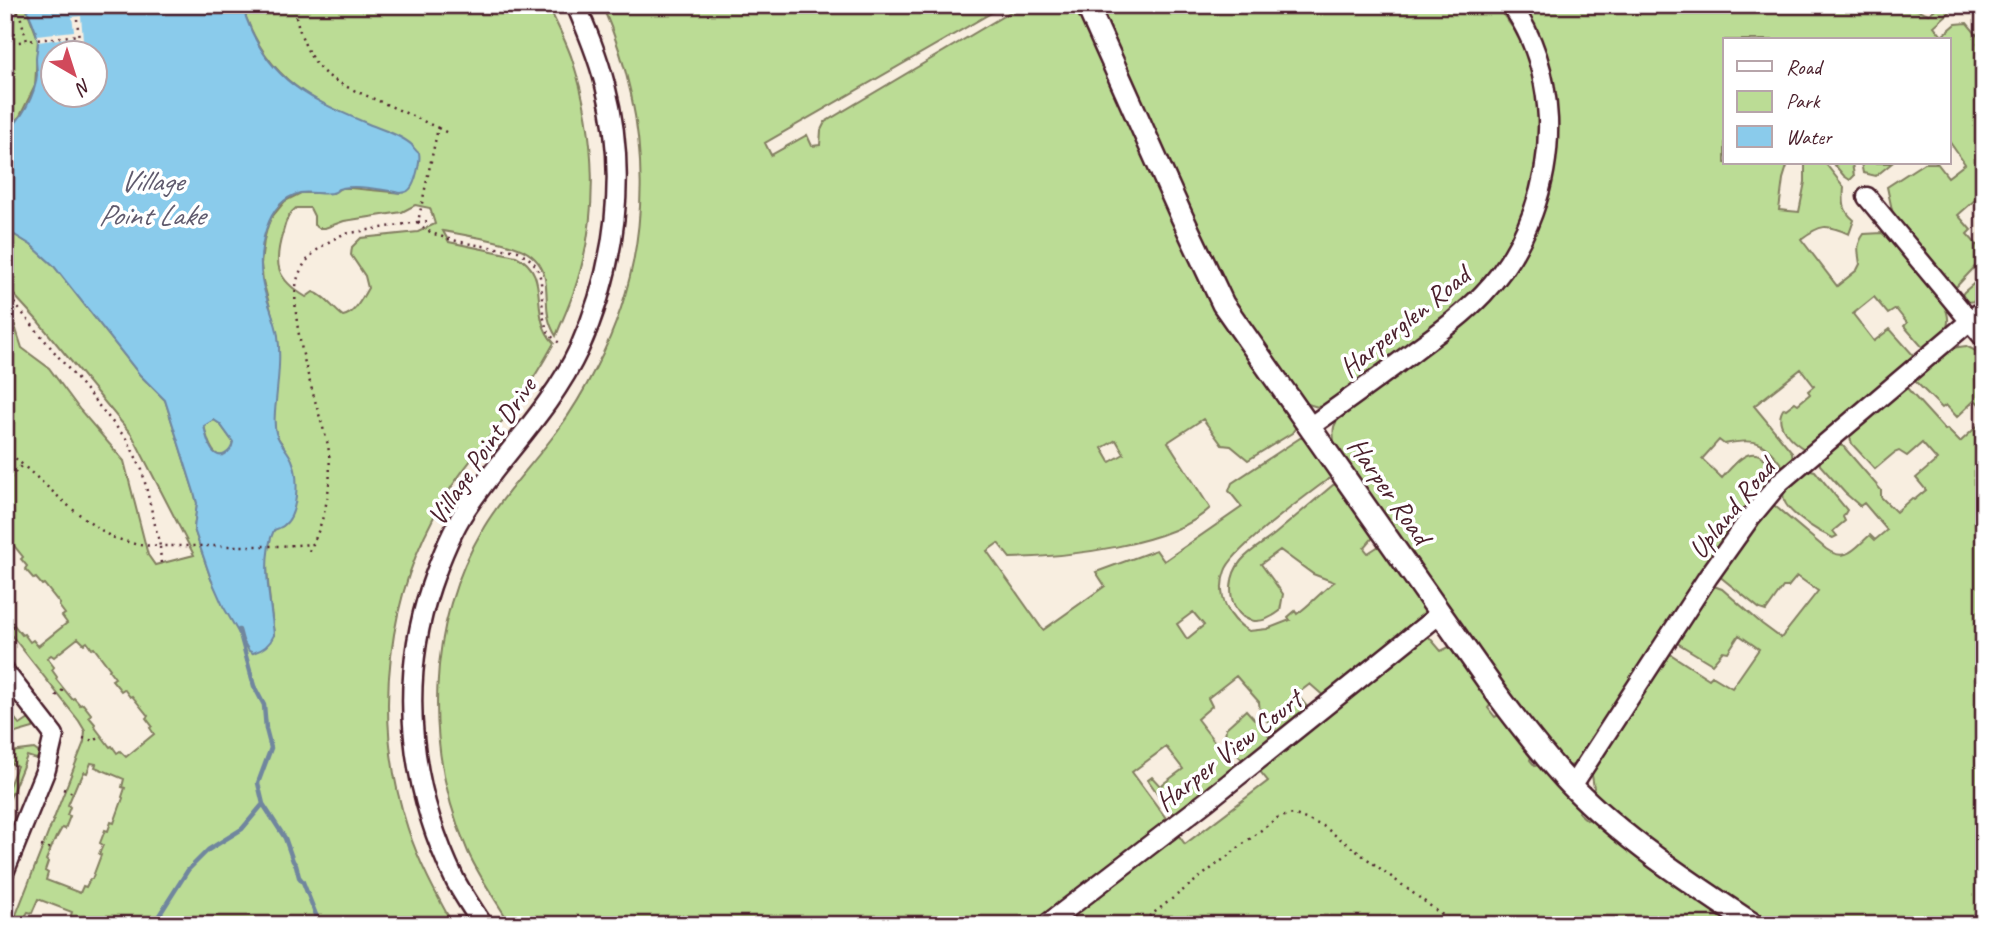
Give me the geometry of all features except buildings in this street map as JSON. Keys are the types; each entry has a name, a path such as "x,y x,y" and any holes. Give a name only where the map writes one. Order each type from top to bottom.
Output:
{"main road":[{"name":"Harper Road","path":"1087,5 1223,304 1531,740 1572,786 1615,825 1697,888 1754,925"}],"street":[{"name":"Village Point Drive","path":"483,925 456,881 428,811 414,744 414,663 426,602 442,557 464,512 497,464 535,419 564,376 578,351 601,292 612,242 618,189 614,142 606,87 576,5"},
{"name":"Harperglen Road","path":"1311,426 1458,317 1484,292 1519,243 1540,190 1548,133 1542,75 1532,44 1511,5"},
{"path":"1867,197 1984,338"},
{"name":"Upland Road","path":"1572,786 1708,577 1750,518 1780,482 1984,309"},
{"name":"Harper View Court","path":"1046,925 1208,801 1441,613"},
{"path":"5,672 54,735 46,769 5,870"}],"path":[{"path":"15,5 27,41"},
{"path":"294,5 306,46 326,74 448,133"},
{"path":"77,19 79,38"},
{"path":"5,44 79,35"},
{"path":"438,128 418,222 422,228 445,238 518,251 528,257 536,266 539,276 542,307 551,336 578,351"},
{"path":"309,551 325,512 331,477 328,445 298,330 295,293 299,275 313,254 344,234 430,221"},
{"path":"5,292 128,441 142,470 160,546 161,564"},
{"path":"5,449 72,509 111,537 138,545 160,546 313,544"},
{"path":"5,483 23,464"},
{"path":"6,632 14,625"},
{"path":"56,696 64,689"},
{"path":"83,738 94,741 102,736"},
{"path":"64,789 73,793"},
{"path":"1138,925 1277,818 1293,814 1323,825 1456,925"},
{"path":"41,846 51,849"},
{"path":"1441,925 1446,919"}],"green space":[{"path":"5,5 25,5 38,39 35,86 20,116 5,132"},
{"path":"242,5 548,5 570,52 580,87 590,145 591,205 582,263 556,336 548,315 545,279 536,260 510,245 443,231 449,242 516,256 527,264 534,273 546,332 554,343 522,395 457,479 428,529 411,570 391,655 388,699 390,743 397,786 417,854 453,925 68,925 72,912 38,899 32,913 28,912 20,925 12,925 84,742 85,731 5,627 5,611 22,635 30,642 33,640 38,646 67,623 62,616 65,614 60,604 44,584 34,579 25,569 27,566 21,559 23,557 5,537 5,313 14,323 22,348 49,368 80,410 124,461 148,555 155,565 194,555 132,435 5,285 5,229 31,245 53,265 140,375 165,400 197,503 194,529 211,579 244,643 253,653 274,635 267,551 273,531 283,526 291,515 283,445 276,435 274,419 278,337 261,264 268,225 285,201 301,193 333,193 341,188 350,188 401,193 404,140 351,118 305,93 285,78 253,34","holes":["415,205 430,208 435,224 418,232 361,238 352,247 351,255 365,276 368,288 358,305 347,315 343,316 313,292 306,297 283,277 278,253 285,225 296,208 310,208 314,225 325,228 344,221 402,212","78,638 84,644 87,642 110,669 115,678 112,680 121,691 124,689 132,696 148,716 146,718 154,734 126,757 120,751 117,753 94,726 89,717 91,714 83,704 80,705 72,699 56,679 52,670 54,667 47,658 51,655 54,657","91,763 96,764 95,767 124,779 122,787 125,788 114,823 111,822 108,831 105,830 100,843 103,845 99,854 101,855 92,879 86,887 83,886 80,893 46,880 48,873 45,871 48,862 46,860 56,837 62,828 65,829 70,816 67,815 70,807 68,805 78,781 84,772 87,773"]},
{"path":"602,5 1005,5 765,143 771,155 807,135 812,146 820,145 821,130 825,122 1022,5 1079,5 1190,255 1298,424 1292,433 1248,460 1231,446 1222,445 1203,419 1168,442 1210,508 1193,521 1170,532 1087,552 1010,558 998,543 987,551 1043,630 1105,586 1096,572 1156,550 1164,561 1242,507 1229,491 1232,483 1300,438 1308,438 1333,473 1256,536 1230,562 1225,571 1222,589 1226,606 1235,620 1249,631 1267,629 1290,620 1288,617 1295,611 1297,614 1334,582 1313,574 1280,550 1261,564 1283,594 1280,611 1266,619 1253,621 1243,617 1232,598 1234,573 1241,561 1333,485 1339,484 1376,534 1364,548 1368,553 1382,544 1427,607 1417,623 1441,651 1453,645 1493,702 1488,708 1495,717 1501,714 1532,754 1530,760 1535,766 1540,764 1580,807 1579,813 1587,820 1592,818 1738,925 511,925 468,852 453,812 443,772 437,688 442,646 451,605 465,565 484,527 558,430 583,392 616,323 638,233 641,187 631,95 619,49","holes":["1116,440 1124,454 1110,462 1102,448","1193,612 1204,625 1187,639 1177,624","1236,676 1259,702 1260,712 1278,734 1308,708 1297,694 1310,684 1335,706 1258,769 1268,781 1185,844 1132,772 1166,747 1183,769 1160,786 1152,777 1148,780 1169,810 1177,816 1235,771 1197,719 1212,706 1208,698"]},
{"path":"1094,5 1496,5 1523,42 1537,85 1542,142 1525,218 1490,277 1456,313 1323,407 1307,403 1298,398 1220,279"},
{"path":"1517,5 1903,5 1929,14 1940,5 1958,5 1934,26 1942,36 1956,24 1967,23 1982,41 1978,43 1984,51 1984,210 1975,200 1958,215 1971,230 1967,234 1978,246 1984,241 1984,257 1951,289 1894,219 1887,187 1922,164 1938,164 1948,177 1965,164 1951,144 1951,38 1723,38 1723,164 1788,164 1779,210 1799,212 1805,182 1805,164 1826,164 1844,187 1844,205 1854,220 1849,234 1824,227 1801,239 1837,286 1857,270 1860,264 1859,245 1864,234 1882,233 1943,303 1947,311 1948,325 1942,336 1924,349 1904,326 1907,323 1896,309 1888,314 1874,297 1853,314 1874,341 1890,329 1914,356 1911,364 1806,450 1785,432 1780,420 1784,408 1795,402 1798,404 1810,394 1808,391 1814,386 1801,369 1754,406 1792,452 1793,461 1784,468 1765,447 1745,441 1724,444 1719,440 1702,459 1722,478 1744,456 1755,454 1765,459 1777,474 1729,534 1573,765 1564,767 1335,449 1333,436 1338,419 1463,325 1490,300 1511,273 1537,227 1549,197 1556,153 1556,112"},
{"path":"1834,164 1852,164 1854,176 1850,180"},
{"path":"1861,164 1891,164 1876,176 1863,173"},
{"path":"1984,275 1984,300 1967,302 1960,298 1964,292"},
{"path":"1966,346 1984,355 1984,409 1975,400 1957,417 1946,405 1942,408 1914,380 1952,348"},
{"path":"1906,387 1945,430 1960,442 1984,420 1984,925 1768,925 1678,865 1591,793 1594,788 1592,775 1599,756 1667,652 1709,679 1712,676 1732,688 1759,649 1739,635 1728,652 1723,651 1712,664 1674,641 1711,585 1722,589 1781,638 1818,591 1797,576 1788,587 1783,587 1766,611 1718,575 1769,501 1826,549 1839,555 1850,552 1870,535 1875,540 1887,530 1864,503 1860,506 1820,465 1819,459 1835,445 1843,446 1881,490 1881,497 1896,512 1926,490 1916,478 1937,460 1922,443 1907,456 1899,451 1894,453 1875,469 1852,444 1849,434"},
{"path":"214,420 233,442 233,448 221,456 213,450 204,425"},
{"path":"1806,469 1815,471 1847,510 1843,517 1845,521 1833,531 1837,536 1833,538 1798,517 1784,500 1783,488"},
{"path":"5,706 20,725 29,719 34,720 33,728 5,734 5,728 12,723 5,714"},
{"path":"1246,710 1275,742 1248,762 1237,755 1225,737 1226,728"},
{"path":"34,749 40,757 36,759 27,756 5,810 5,796 17,766 8,762 7,756 11,752"}],"water":[{"name":"Village Point Lake","path":"25,5 242,5 250,29 261,49 287,80 321,102 402,138 419,153 416,177 407,192 356,187 328,193 300,193 279,206 266,228 261,255 262,279 277,329 279,352 275,425 277,437 292,460 296,495 288,521 274,530 270,542 267,568 274,635 263,649 257,652 249,651 211,579 194,529 197,503 165,400 140,375 53,265 31,245 5,229 5,133 27,107 34,91 38,44 35,28","holes":["214,420 233,442 228,452 222,455 212,450 204,426"]}],"pier":[{"path":"81,16 83,38 38,38 38,42 37,35 74,31 72,17"}],"waterway":[{"path":"239,630 254,686 264,705 271,748 258,783 263,804 285,838 320,925"},
{"path":"153,925 188,870 208,850 242,829 263,804"}]}
